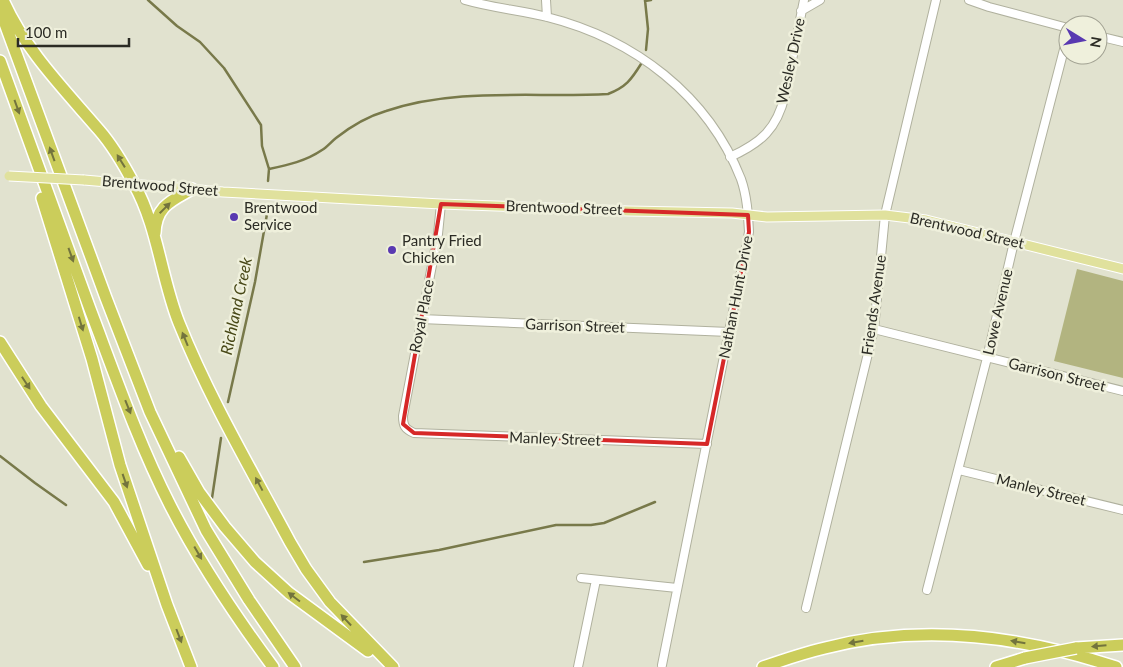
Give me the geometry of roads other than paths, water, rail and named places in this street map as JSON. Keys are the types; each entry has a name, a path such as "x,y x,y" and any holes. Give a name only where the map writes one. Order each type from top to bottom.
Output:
{"highway":[{"path":"3,0 20,33 32,50 100,131 134,183 155,238 167,288 191,354 290,542 306,569 330,602 391,667"},
{"path":"0,10 150,412 206,530 249,600 295,667"},
{"path":"0,61 109,359 144,448 170,506 232,607 273,667"},
{"path":"35,160 38,184 92,359 120,465 167,605 191,667"},
{"path":"155,238 155,224 161,209 192,189"},
{"path":"0,342 41,406 114,502 126,522 167,605"},
{"path":"150,412 166,432 198,492 255,562 289,593 391,667"},
{"path":"763,667 825,648 854,642 888,637 944,634 980,636 1038,645 1078,654 1116,667"},
{"path":"996,667 1025,658 1076,648 1123,645"}],"main road":[{"name":"Brentwood Street","path":"5,176 441,204 732,213 767,217 885,215 926,220 1123,269"}],"street":[{"name":"Nathan Hunt Drive","path":"465,0 547,17 606,38 653,65 694,104 721,140 741,180 746,197 750,232 662,665"},
{"path":"546,0 547,17"},
{"name":"Wesley Drive","path":"730,157 757,143 776,123 782,109 804,0"},
{"path":"801,11 820,0"},
{"name":"Friends Avenue","path":"806,608 874,329 885,215 936,0"},
{"path":"969,0 1058,25"},
{"path":"1108,38 1123,42"},
{"name":"Lowe Avenue","path":"927,590 959,470 1014,242 1060,65"},
{"name":"Royal Place","path":"405,428 403,416 438,234 441,204"},
{"name":"Garrison Street","path":"421,320 729,332"},
{"name":"Garrison Street","path":"874,329 1123,391"},
{"name":"Manley Street","path":"405,428 414,433 707,444"},
{"name":"Manley Street","path":"959,470 1123,510"},
{"path":"581,578 677,588"},
{"path":"578,667 596,580"}],"waterway":[{"name":"Richland Creek","path":"148,0 177,26 200,42 224,68 261,125 262,146 269,169 268,181"},
{"path":"645,0 648,29 646,50"},
{"path":"645,1 651,0"},
{"path":"269,169 310,157 324,149 353,126 386,111 440,99 468,96 608,94 628,82 641,64"},
{"name":"Richland Creek","path":"228,402 255,282 267,214"},
{"name":"Richland Creek","path":"212,498 221,438"},
{"path":"0,456 66,505"},
{"path":"364,562 439,550 556,525 604,523 655,502"}],"place":[{"name":"Brentwood Service","path":"234,217"},
{"name":"Pantry Fried Chicken","path":"392,250"}]}
